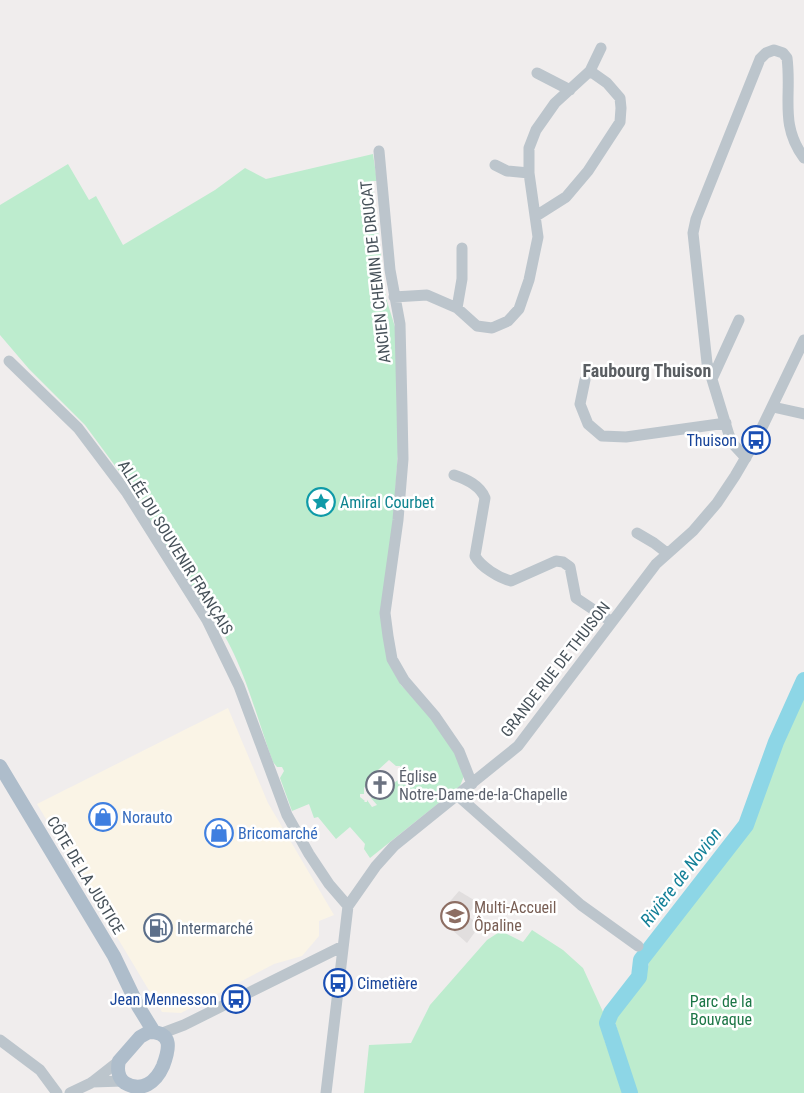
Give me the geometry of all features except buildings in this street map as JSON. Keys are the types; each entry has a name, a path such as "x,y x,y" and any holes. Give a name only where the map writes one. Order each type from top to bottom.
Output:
{"main road":[{"name":"CÔTE DE LA JUSTICE","path":"0,766 114,956 138,1006 157,1033"},
{"name":"CÔTE DE LA JUSTICE","path":"138,1006 140,1038"},
{"path":"149,1032 157,1033 166,1040 169,1048 159,1075 155,1082 144,1091 130,1087 119,1074 119,1061 140,1038 149,1032"},
{"path":"159,1075 162,1093"}],"street":[{"path":"394,297 427,295 457,308 477,326 492,328 508,321 519,309 529,280 538,237 529,173 529,148 536,130 555,104 590,71 601,48"},
{"path":"746,458 734,445 707,363 693,233 696,219 760,59 766,53 774,50 783,53 787,58 787,113 790,132 804,158"},
{"path":"536,216 566,197 588,172 620,122 620,98 607,83 590,71"},
{"path":"538,73 570,90"},
{"name":"ANCIEN CHEMIN DE DRUCAT","path":"379,151 390,270 400,324 402,458 398,520 385,613 388,636 392,659 404,680 435,716 459,751 472,784"},
{"path":"495,165 507,171 529,173"},
{"path":"457,308 462,279 462,248"},
{"path":"712,379 739,320"},
{"name":"GRANDE RUE DE THUISON","path":"326,1093 348,906 376,866 394,846 518,746 656,564 693,531 717,503 746,458 773,407 804,340"},
{"name":"ALLÉE DU SOUVENIR FRANÇAIS","path":"9,361 78,428 127,493 202,612 239,686 287,815 329,884 348,906"},
{"path":"585,380 580,404 588,424 602,436 626,436 726,423"},
{"path":"773,407 804,414"},
{"path":"454,475 467,480 483,492 485,498 475,556 478,562 511,581 556,561 563,562 570,567 576,598 612,622"},
{"path":"637,534 667,553"},
{"path":"457,795 581,905 638,946"},
{"path":"157,1033 184,1026 343,946"},
{"path":"169,1048 184,1026"},
{"path":"0,1040 40,1070 57,1093"},
{"path":"70,1093 91,1083 119,1061"},
{"path":"91,1083 123,1081"}],"shaded area":[{"path":"228,708 268,803 334,915 319,921 319,936 302,956 274,964 181,1013 162,1012 37,804"},
{"name":"Multi-Accueil Ôpaline","path":"459,891 474,900 476,904 469,913 464,909 462,912 480,925 467,943 450,928 449,924 441,919 449,909 446,906"}],"green space":[{"path":"373,154 377,181 372,181 386,298 395,327 400,423 391,553 389,663 401,685 425,710 454,749 464,776 460,786 370,858 364,849 365,844 350,827 336,839 318,817 314,818 309,804 292,811 280,778 284,771 282,767 277,767 273,762 245,679 227,640 202,604 127,482 85,425 29,369 0,335 0,205 68,164 89,200 96,196 123,245 215,190 245,168 266,179","holes":["389,760 396,766 400,766 403,770 401,778 371,798 377,805 372,807 367,800 367,802 364,802 360,794 364,794 364,787 366,788 373,783 372,781 381,777 377,771"]},
{"name":"Parc de la Bouvaque","path":"804,672 804,1093 635,1093 614,1018 643,980 649,964 641,955 742,822 773,741"},
{"path":"532,930 563,950 583,968 604,1014 604,1039 624,1093 364,1093 369,1045 411,1043 430,1005 487,940 501,931 523,942"}],"waterway":[{"name":"Rivière de Novion","path":"630,1093 607,1023 611,1013 639,977 641,960 746,825 776,742 804,680"}],"place":[{"name":"Thuison","path":"756,440"},
{"name":"Amiral Courbet","path":"321,502"},
{"name":"Église Notre-Dame-de-la-Chapelle","path":"380,785"},
{"name":"Norauto","path":"103,817"},
{"name":"Bricomarché","path":"219,833"},
{"name":"Multi-Accueil Ôpaline","path":"455,916"},
{"name":"Intermarché","path":"158,928"},
{"name":"Cimetière","path":"338,983"},
{"name":"Jean Mennesson","path":"236,999"}],"district":[{"name":"Faubourg Thuison","path":"647,371"}]}
